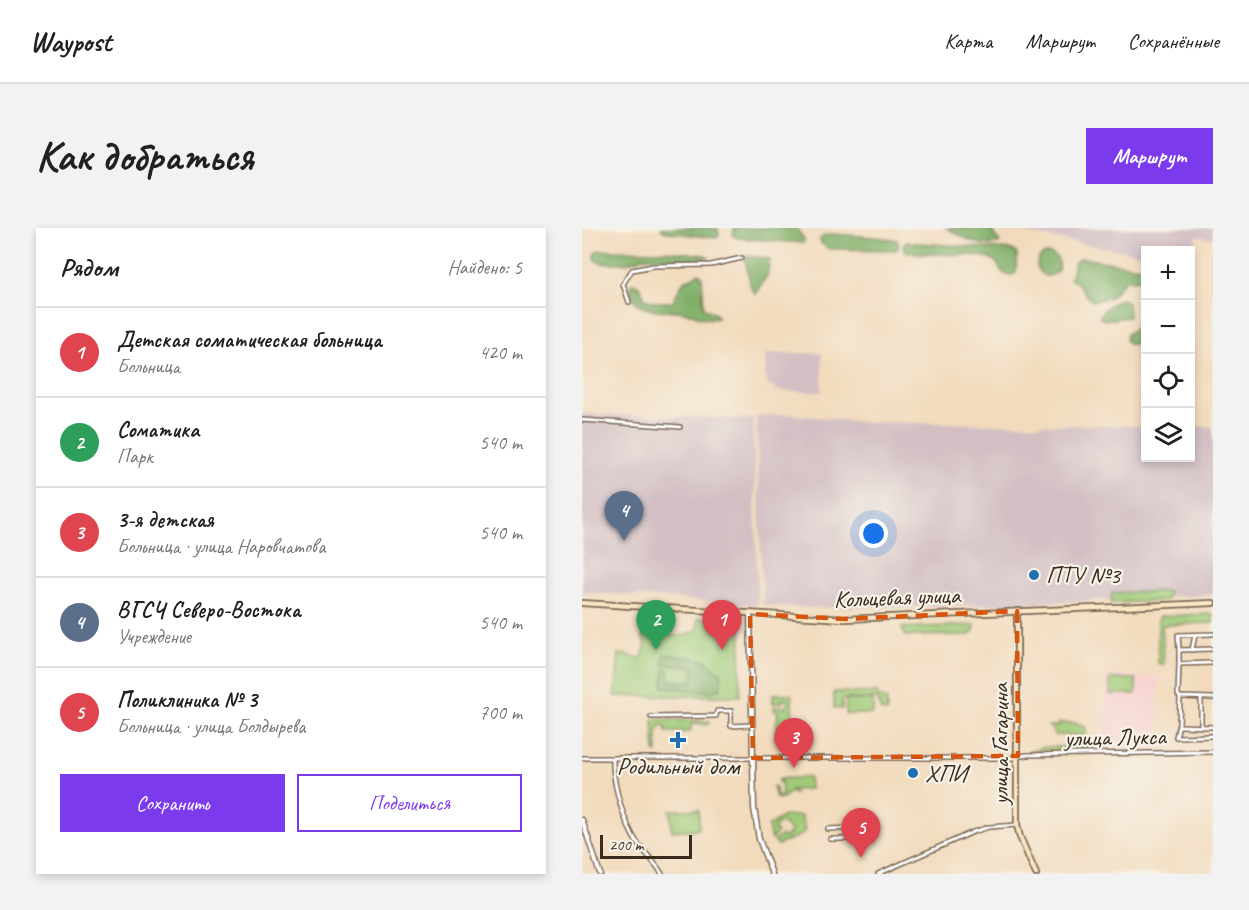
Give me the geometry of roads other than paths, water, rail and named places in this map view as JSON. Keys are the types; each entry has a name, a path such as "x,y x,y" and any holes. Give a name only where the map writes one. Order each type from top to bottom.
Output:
{"main road":[{"name":"Кольцевая улица","path":"582,603 845,618 1213,603"},
{"name":"улица Гагарина","path":"1017,611 1017,825 1036,874"}],"street":[{"path":"629,302 623,284 632,270 653,266 677,267 721,263 742,258"},
{"path":"582,420 680,427"},
{"path":"750,614 756,824 762,851 772,874"},
{"path":"1213,634 1178,635 1178,695 1180,697 1179,726 1176,737 1213,736"},
{"path":"1192,650 1195,635"},
{"path":"1179,650 1213,650"},
{"path":"1179,664 1213,663"},
{"path":"1180,697 1213,698"},
{"path":"1201,698 1201,726"},
{"path":"651,717 716,717 717,711 731,711 731,726 752,726"},
{"path":"1179,726 1213,727"},
{"name":"улица Лукса","path":"582,758 889,758 1213,752"},
{"path":"613,758 619,798 633,836 662,874"},
{"path":"582,820 600,874"},
{"path":"878,874 973,832 989,827 1017,825"},
{"path":"828,829 853,828"},
{"path":"830,838 854,838"}],"place":[{"name":"ВГСЧ Северо-Востока","path":"624,541"},
{"name":"ПТУ №3","path":"1034,575"},
{"name":"Соматика","path":"656,650"},
{"name":"Детская соматическая больница","path":"722,650"},
{"name":"Родильный дом","path":"678,740"},
{"name":"3-я детская","path":"794,768"},
{"name":"ХПИ","path":"913,773"},
{"name":"Поликлиника № 3","path":"861,858"}]}
